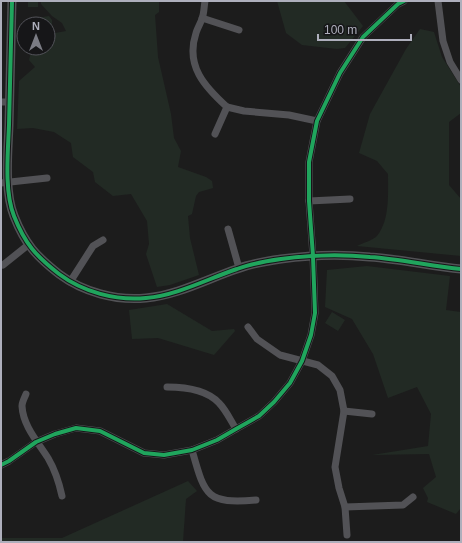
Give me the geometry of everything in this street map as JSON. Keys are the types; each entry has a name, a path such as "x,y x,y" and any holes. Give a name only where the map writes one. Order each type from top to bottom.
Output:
{"street":[{"path":"12,1 5,102 4,183 14,215 28,245 42,261 70,282 90,290 115,297 145,298 162,296 178,291 238,268 280,259 342,255 370,257 461,269"},
{"path":"205,1 202,18 193,47 194,65 200,79 211,93 227,107 244,111 289,115 317,121"},
{"path":"438,1 443,41 450,62 461,80"},
{"path":"1,465 36,442 55,434 76,428 100,431 144,453 164,455 192,450 216,440 259,416 274,402 290,383 302,361 311,335 315,313 309,201 309,162 317,121 340,73 363,37 399,2"},
{"path":"202,18 239,30"},
{"path":"215,134 227,107"},
{"path":"4,183 47,178"},
{"path":"309,201 350,199"},
{"path":"228,229 238,268"},
{"path":"70,282 93,246 103,240"},
{"path":"3,265 28,245"},
{"path":"248,327 257,339 280,355 318,365 332,376 340,390 344,411 335,467 339,488 345,507 347,535"},
{"path":"167,386 182,386 204,393 219,403 236,429"},
{"path":"26,394 22,405 27,422 36,442 48,458 58,478 62,496"},
{"path":"344,411 372,414"},
{"path":"192,450 200,478 206,489 215,498 232,502 256,500"},
{"path":"345,507 403,505 413,498"}],"shaded area":[{"path":"28,1 38,1 38,7 28,7"},
{"path":"41,1 159,1 159,12 155,15 158,57 171,114 174,138 181,151 178,167 206,177 212,181 213,188 199,192 196,196 192,214 188,216 190,238 199,275 170,285 157,287 146,254 149,244 147,221 131,194 113,196 95,182 93,172 73,157 71,143 54,132 33,128 17,129 19,81 35,67 29,60 30,56 56,56 56,33 66,31 62,23 56,19 56,16 52,16 41,4"},
{"path":"277,1 344,1 363,26 345,48 337,49 302,45 286,33"},
{"path":"420,29 434,32 442,57 461,87 461,113 449,122 449,185 461,199 461,256 357,246 377,236 384,222 387,206 388,174 377,161 359,153 370,114 406,49"},
{"path":"367,266 450,276 446,310 461,312 461,510 460,509 456,514 427,502 428,498 423,488 436,477 429,454 372,455 428,446 431,414 417,387 388,398 373,354 352,319 325,307 327,270"},
{"path":"167,304 212,331 234,329 235,331 214,355 158,338 132,339 129,310"},
{"path":"332,312 345,320 338,331 325,323"},
{"path":"188,481 197,491 186,499 183,542 1,542 1,538 62,538"}],"cycle path":[{"path":"12,1 7,171 11,206 18,226 32,249 59,274 78,286 100,294 123,298 146,298 170,294 253,264 326,255 393,259 461,269"},
{"path":"1,465 36,442 55,434 76,428 100,431 144,453 164,455 192,450 217,440 259,416 274,402 290,383 302,361 311,335 315,313 309,201 309,162 317,121 340,73 363,37 398,4 404,1"}]}
